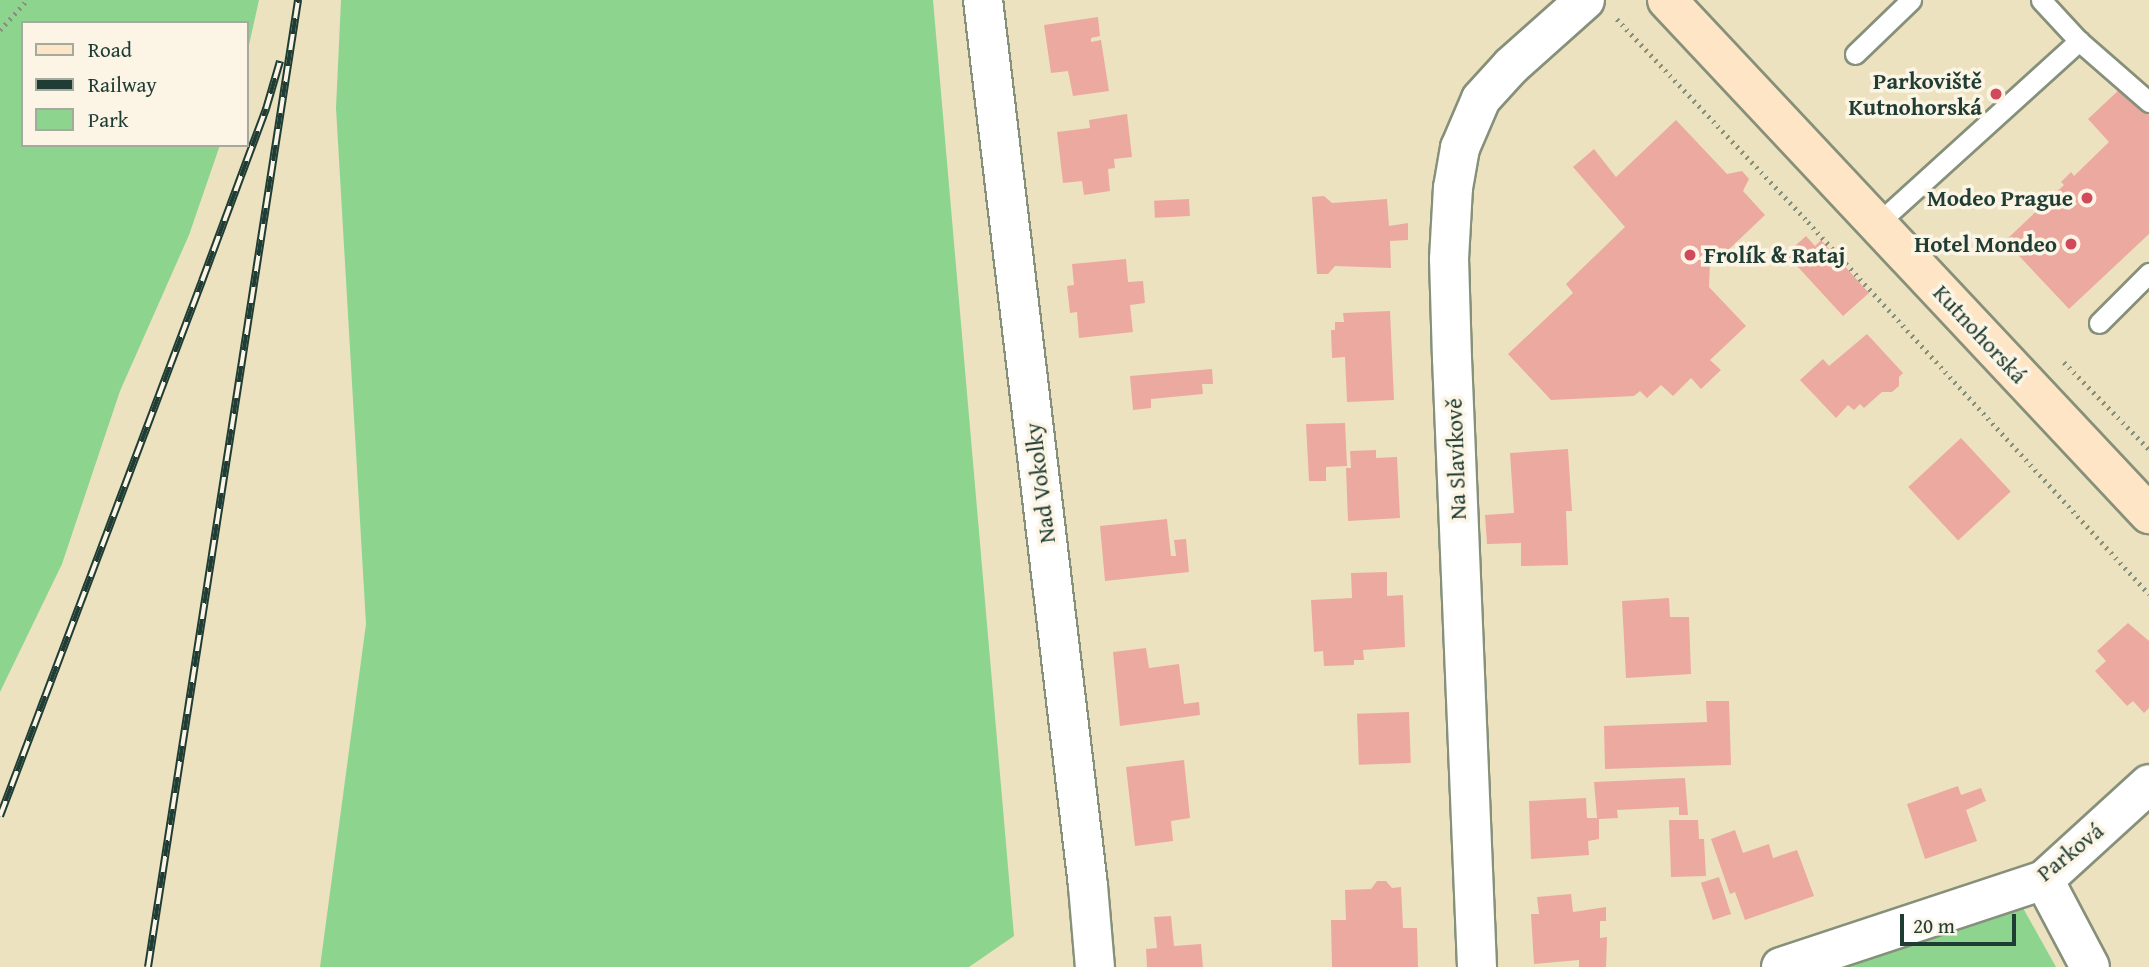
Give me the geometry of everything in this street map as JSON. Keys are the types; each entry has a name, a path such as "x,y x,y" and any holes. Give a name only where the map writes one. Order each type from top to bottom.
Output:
{"main road":[{"name":"Kutnohorská","path":"1667,0 2146,505"}],"street":[{"name":"Nad Vokolky","path":"983,0 1088,886 1095,967"},
{"name":"Na Slavíkově","path":"1477,967 1452,359 1449,259 1453,188 1460,148 1481,99 1511,66 1596,5"},
{"name":"Parková","path":"1781,967 2044,880 2149,784"},
{"path":"2044,880 2090,967"}],"lane":[{"path":"1855,54 1911,0"},
{"path":"2040,0 2079,41 2149,102"},
{"path":"1877,224 2079,41"},
{"path":"2099,323 2149,273"}],"path":[{"path":"0,30 27,0"},
{"path":"1596,5 1808,222 2149,594"},
{"path":"2063,360 2149,449"}],"green space":[{"path":"0,0 259,0 248,50 248,21 21,21 21,147 219,147 189,235 120,391 62,564 0,692"},
{"path":"341,0 933,0 1014,936 969,967 320,967 366,624 336,108"},
{"path":"2018,899 2056,967 1837,967"}],"building":[{"path":"1098,17 1100,36 1091,38 1091,42 1101,40 1109,91 1073,96 1068,71 1051,73 1044,25"},
{"path":"2122,87 2149,115 2149,234 2069,309 2005,241 2064,185 2061,182 2071,172 2074,176 2109,142 2088,119"},
{"path":"1127,114 1132,157 1114,159 1115,168 1108,169 1110,191 1084,195 1082,181 1063,183 1057,132 1090,128 1089,120"},
{"path":"1676,120 1727,174 1742,171 1749,179 1743,191 1765,215 1724,254 1721,250 1710,260 1709,287 1746,326 1710,360 1721,370 1701,389 1691,378 1673,396 1661,385 1647,398 1640,391 1634,396 1551,400 1508,354 1573,293 1566,284 1625,227 1573,167 1594,149 1616,177"},
{"path":"1324,196 1332,203 1387,199 1389,226 1408,223 1408,240 1390,241 1391,268 1335,266 1328,274 1317,274 1312,197"},
{"path":"1189,199 1190,216 1155,218 1154,201"},
{"path":"1806,236 1815,246 1821,240 1869,293 1843,316 1786,254"},
{"path":"1126,259 1128,282 1143,281 1145,303 1130,305 1133,332 1079,338 1077,312 1070,313 1067,286 1074,285 1072,264"},
{"path":"1390,311 1394,400 1347,402 1345,357 1332,358 1331,330 1335,330 1335,322 1344,322 1343,313"},
{"path":"1867,334 1903,373 1899,377 1899,386 1892,392 1882,392 1864,408 1860,404 1854,410 1848,405 1836,418 1800,380 1823,359 1829,366"},
{"path":"1212,369 1213,384 1202,384 1203,394 1151,399 1151,408 1133,410 1130,376"},
{"path":"1345,423 1347,466 1326,467 1326,481 1309,481 1306,424"},
{"path":"1961,438 2011,491 1958,540 1908,487"},
{"path":"1568,449 1572,511 1566,511 1568,565 1521,566 1521,543 1487,544 1485,515 1514,513 1510,453"},
{"path":"1376,450 1376,458 1397,457 1400,518 1348,521 1346,468 1351,468 1350,451"},
{"path":"1167,519 1171,556 1176,556 1174,540 1186,539 1189,572 1105,581 1100,526"},
{"path":"1387,572 1387,596 1403,595 1405,647 1363,650 1364,660 1354,660 1354,665 1324,666 1323,651 1314,652 1311,600 1352,598 1351,573"},
{"path":"1669,598 1670,617 1689,617 1691,674 1626,678 1622,601"},
{"path":"2128,623 2149,641 2149,708 2144,713 2133,701 2127,706 2095,671 2106,661 2097,651"},
{"path":"1146,648 1149,668 1179,664 1184,704 1199,702 1200,715 1120,726 1113,652"},
{"path":"1706,701 1729,701 1731,765 1605,769 1604,726 1707,722"},
{"path":"1409,712 1411,763 1359,765 1357,714"},
{"path":"1184,760 1190,818 1171,821 1173,841 1135,846 1126,767"},
{"path":"1685,778 1688,815 1679,815 1679,807 1617,810 1618,818 1599,819 1599,839 1588,841 1589,855 1531,859 1529,801 1586,798 1587,818 1597,818 1594,782"},
{"path":"1958,786 1961,795 1981,788 1986,801 1966,810 1977,841 1925,859 1907,804"},
{"path":"1669,820 1698,820 1699,839 1704,839 1706,876 1671,877"},
{"path":"1735,830 1743,853 1769,844 1773,858 1797,850 1814,896 1745,920 1735,892 1730,894 1711,839"},
{"path":"1719,877 1731,914 1713,920 1701,883"},
{"path":"1377,881 1386,881 1392,888 1401,887 1403,928 1417,928 1418,967 1332,967 1331,920 1346,920 1345,890 1371,889"},
{"path":"1571,894 1573,912 1606,907 1606,921 1600,921 1600,938 1607,937 1606,967 1579,967 1579,960 1534,964 1531,914 1539,914 1537,897"},
{"path":"1171,916 1174,946 1201,944 1203,967 1147,967 1146,949 1157,948 1154,917"}],"railway":[{"path":"148,967 298,0"},
{"path":"0,816 266,109 280,61"}],"place":[{"name":"Parkoviště Kutnohorská","path":"1996,94"},
{"name":"Modeo Prague","path":"2087,198"},
{"name":"Hotel Mondeo","path":"2071,244"},
{"name":"Frolík & Rataj","path":"1690,255"}]}
